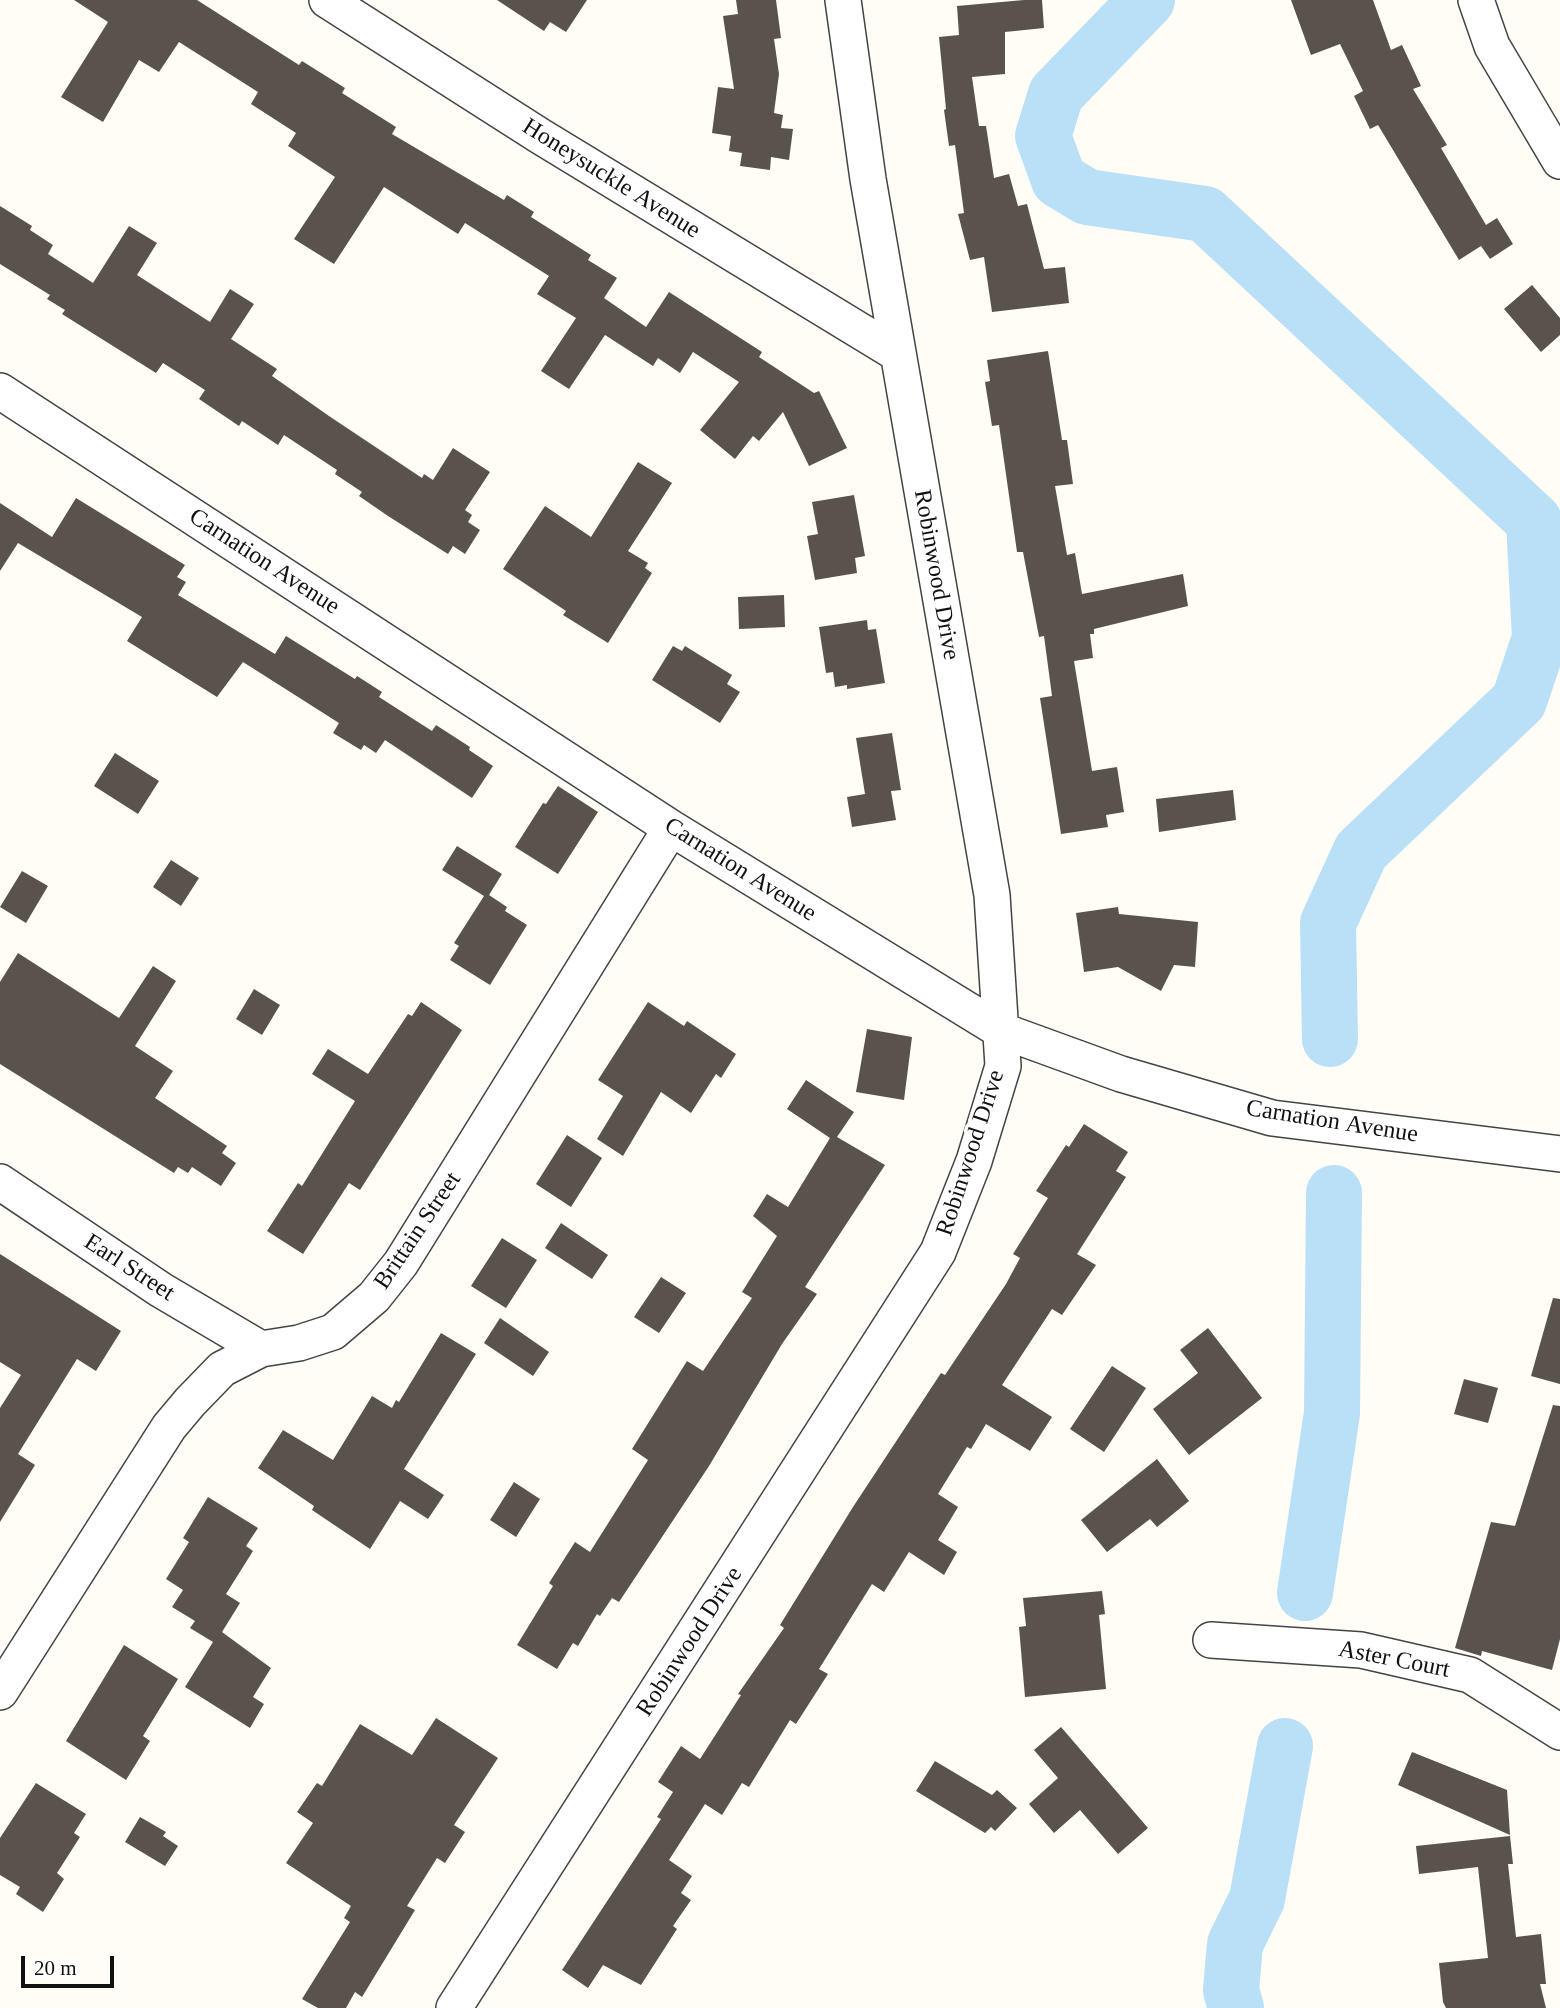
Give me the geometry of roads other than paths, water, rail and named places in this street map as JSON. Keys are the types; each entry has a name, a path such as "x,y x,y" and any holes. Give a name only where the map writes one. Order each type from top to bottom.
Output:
{"street":[{"name":"Honeysuckle Avenue","path":"327,0 540,136 898,354"},
{"name":"Robinwood Drive","path":"454,2008 938,1252 974,1161 1003,1066 992,895 868,179 843,0"},
{"path":"1476,0 1492,46 1560,161"},
{"name":"Carnation Avenue","path":"0,391 671,828 1000,1030 1121,1074 1272,1118 1560,1154"},
{"name":"Brittain Street","path":"0,1692 169,1427 222,1369 261,1349 299,1343 333,1332 381,1288 401,1262 671,828"},
{"name":"Earl Street","path":"0,1182 161,1290 261,1349"},
{"name":"Aster Court","path":"1211,1640 1361,1650 1470,1675 1560,1732"}],"waterway":[{"path":"1147,0 1056,94 1043,136 1059,180 1087,197 1205,214 1534,521 1540,638 1519,701 1361,851 1328,923 1330,1039"},
{"path":"1305,1593 1332,1413 1334,1193"},
{"path":"1236,2008 1231,1990 1235,1944 1257,1899 1285,1746"}]}
